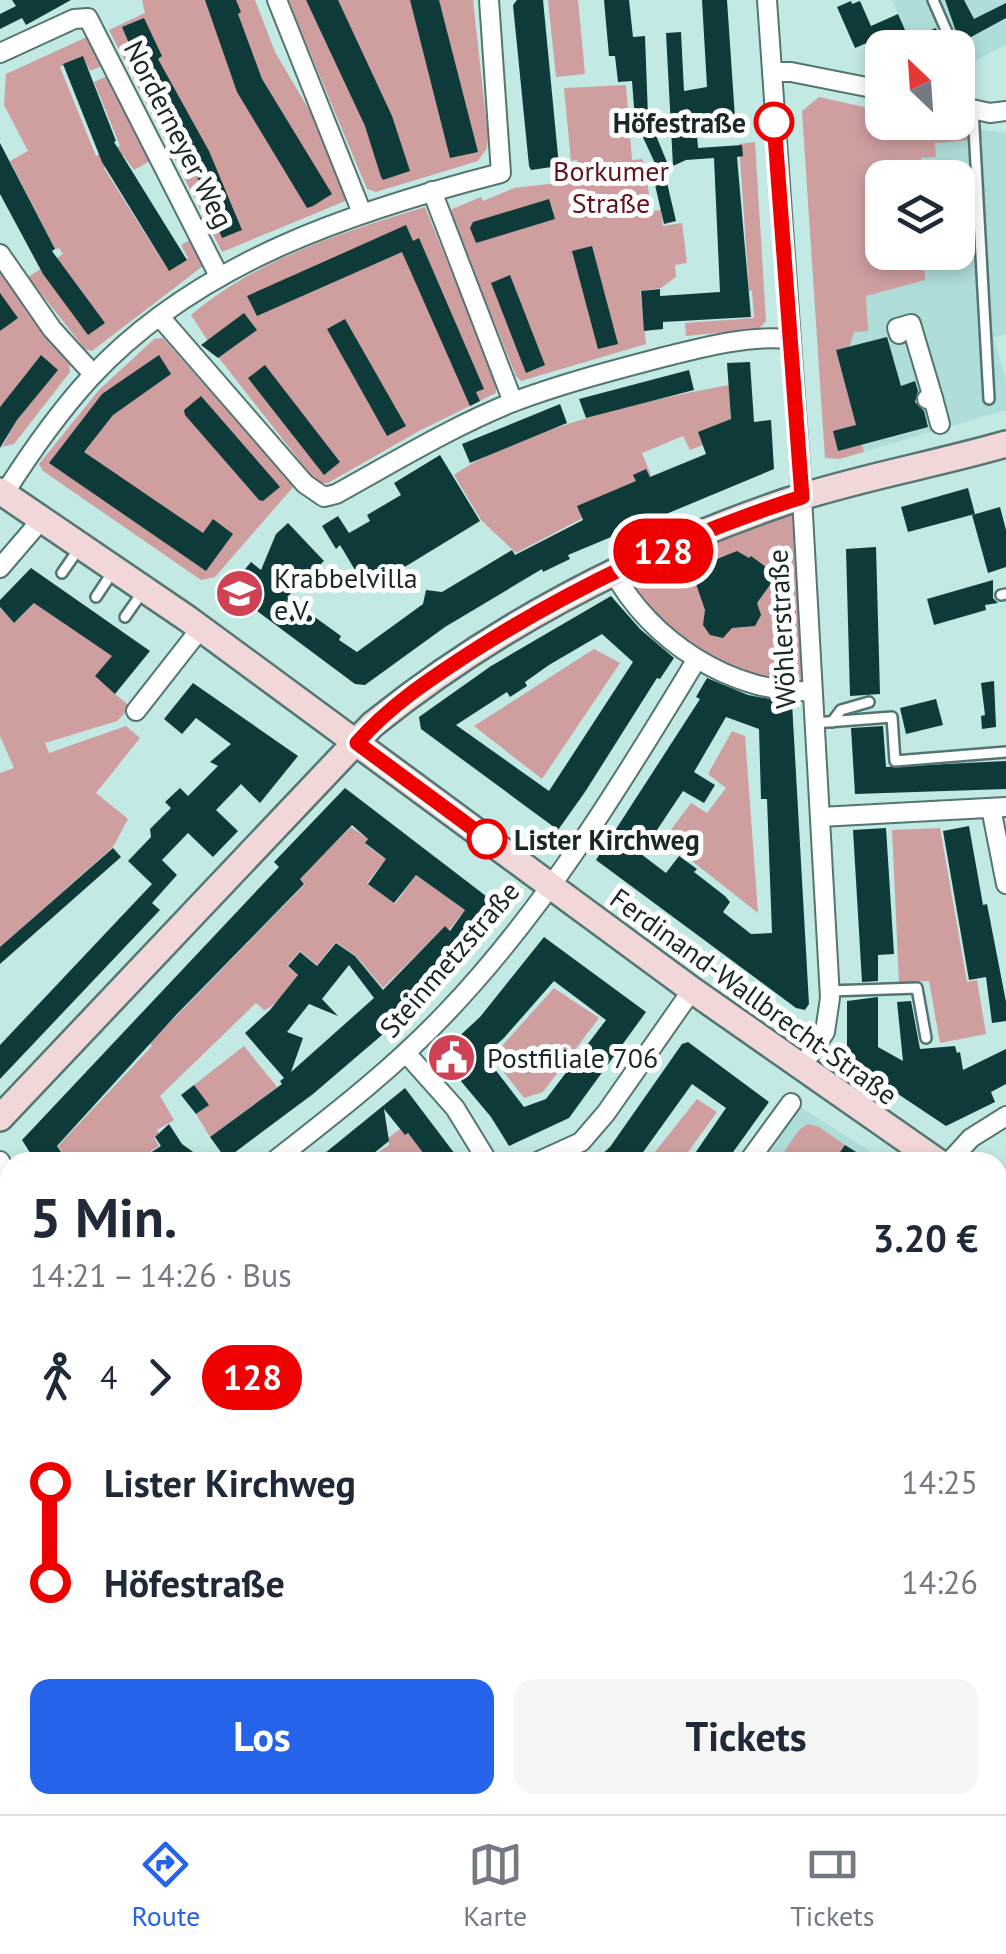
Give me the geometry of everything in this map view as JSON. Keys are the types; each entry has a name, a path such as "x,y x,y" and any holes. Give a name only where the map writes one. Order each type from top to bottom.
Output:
{"street":[{"path":"277,0 362,213"},
{"path":"2,492 94,374 160,317 220,276 362,213 501,174 489,0"},
{"name":"Wöhlerstraße","path":"768,0 812,691 823,723 820,817 830,992 825,1032 800,1068"},
{"name":"Norderneyer Weg","path":"0,53 74,19 88,18 220,276"},
{"path":"772,72 792,72 865,87"},
{"path":"975,110 1006,111"},
{"path":"432,191 513,402"},
{"path":"0,254 52,330 94,374"},
{"path":"160,317 305,484 324,497 450,430 513,402 597,374 683,352 788,339"},
{"path":"899,334 898,328 911,324 940,424"},
{"path":"0,1118 372,725 429,680 508,629 613,572 802,497 1006,444"},
{"name":"Ferdinand-Wallbrecht-Straße","path":"2,492 201,628 692,990 923,1152"},
{"path":"0,568 42,519"},
{"path":"613,572 640,611 697,659 760,686 812,691"},
{"path":"136,712 201,628"},
{"name":"Steinmetzstraße","path":"285,1152 406,1053 499,952 606,809 697,659"},
{"path":"820,817 999,808 1006,884"},
{"path":"558,1152 580,1142 606,1113 692,990"},
{"path":"406,1053 454,1108 482,1152"},
{"path":"755,1152 790,1103"},
{"path":"958,1152 971,1138 1006,1116"}],"lane":[{"path":"933,0 946,30"},
{"path":"968,140 988,399"},
{"path":"62,573 81,545"},
{"path":"96,597 115,569"},
{"path":"126,617 145,589"},
{"path":"823,723 841,710 869,702"},
{"path":"823,723 892,716 895,761 1006,752"},
{"path":"830,992 917,988 926,1038"}],"shaded area":[{"path":"892,0 1006,0 1006,45 975,60 975,30 947,30 944,25 932,30 905,30"},
{"path":"802,111 865,120 865,140 975,140 975,129 1006,133 1006,334 994,338 1006,381 1006,410 839,459 825,458"},
{"path":"800,1107 871,1152 771,1152"}],"green space":[{"path":"142,0 255,0 275,52 324,135 350,199 222,252 109,30 145,13"},
{"path":"288,0 473,0 488,137 487,148 478,161 376,192 367,189"},
{"path":"548,0 578,0 585,74 556,77"},
{"path":"89,36 102,66 90,71 83,57 60,67 96,156 120,146 94,82 109,75 150,161 134,170 123,155 104,168 168,270 188,258 181,245 190,240 203,266 92,351 85,349 28,277 63,254 55,249 10,161 28,151 4,105 6,74"},
{"name":"Borkumer Straße","path":"626,85 632,160 643,159 652,211 661,210 663,226 682,223 687,263 675,265 676,277 661,288 640,291 646,344 521,381 451,216 452,209 514,188 574,181 577,160 571,161 564,88"},
{"path":"819,97 865,107 865,140 969,140 935,143 936,157 921,160 865,160 865,270 925,270 925,280 866,296 868,331 854,332 850,346 836,350 864,452 839,459 825,458 802,111"},
{"path":"755,142 766,321 759,329 686,336 685,323 754,318 739,144"},
{"path":"425,207 496,382 496,393 328,483 317,483 219,358 191,315 244,278 302,249"},
{"path":"0,267 69,358 70,372 14,444 2,447 17,420 57,370 40,356 0,407"},
{"path":"163,338 294,486 215,577 201,580 43,471 39,464 99,390 154,339"},
{"path":"729,385 731,430 698,432 703,445 690,450 683,436 642,453 651,475 579,507 583,518 516,553 481,520 454,475 549,430 624,408"},
{"path":"802,497 812,691 697,659 613,571"},
{"path":"37,600 42,608 118,657 115,694 131,707 117,721 45,743 49,753 126,726 140,738 96,793 128,819 113,847 0,947 0,773 14,768 0,736 0,608 14,623"},
{"path":"594,649 620,663 542,779 474,726"},
{"path":"732,731 745,736 758,913 664,839 691,803 707,813 726,788 708,774"},
{"path":"351,827 384,858 396,860 382,864 367,883 395,904 416,875 465,910 449,930 445,926 383,988 356,956 336,942 317,965 300,951 287,966 304,981 291,987 269,1008 264,1010 256,1003 160,1096 174,1120 157,1130 159,1134 154,1138 159,1146 150,1152 62,1152 58,1146 152,1046 150,1043 305,884 300,879"},
{"path":"940,828 967,982 977,980 986,1034 940,1043 929,981 899,983 892,830"},
{"path":"554,988 599,1018 543,1092 524,1098 492,1057"},
{"path":"244,1046 277,1087 210,1137 196,1114 208,1105 194,1085"},
{"path":"697,1099 717,1112 688,1152 655,1152"},
{"path":"808,1124 819,1127 845,1145 840,1152 784,1152"},
{"path":"400,1129 422,1152 379,1152 389,1145 388,1138"}],"building":[{"path":"12,0 71,0 26,25 22,18 0,29 0,14 16,6"},
{"path":"205,0 236,0 262,79 332,194 313,206 307,208 237,92"},
{"path":"306,0 338,0 392,116 410,171 383,180 381,177 365,126"},
{"path":"410,0 439,0 478,152 450,158"},
{"path":"517,0 543,0 559,166 531,170 529,166 513,5"},
{"path":"604,0 629,0 633,37 645,36 648,116 669,167 664,170 676,221 664,224 653,176 659,172 635,120 632,81 618,82 615,56 609,56"},
{"path":"702,0 727,0 735,118 696,121 698,148 742,145 743,156 737,157 751,317 663,322 663,329 644,331 641,291 660,289 660,296 720,292 714,158 686,160 673,166 666,33 681,32 684,91 707,87"},
{"path":"945,0 964,0 974,19 1006,3 1006,18 975,35 975,30 955,30"},
{"path":"860,1 871,26 898,14 905,30 865,30 865,44 855,48 837,7"},
{"path":"144,18 162,56 158,59 209,151 242,230 222,238 182,139 140,69 122,27"},
{"path":"83,56 114,142 187,260 169,271 102,162 63,64"},
{"path":"0,143 55,249 52,251 105,323 88,335 43,274 0,194"},
{"path":"549,199 555,219 476,243 470,228 473,222"},
{"path":"406,225 413,241 419,238 484,389 476,392 480,401 470,406 402,252 257,316 247,296"},
{"path":"592,246 618,344 598,349 572,251"},
{"path":"510,275 545,365 526,373 491,283"},
{"path":"0,293 18,318 0,331"},
{"path":"244,313 257,330 218,358 201,345"},
{"path":"345,319 406,426 387,436 327,329"},
{"path":"887,337 901,386 915,381 915,402 924,411 928,427 838,451 833,431 856,425 836,350"},
{"path":"41,355 58,370 17,420 0,448 0,407"},
{"path":"159,355 171,374 113,415 84,452 203,533 213,519 233,534 206,571 49,463 102,394"},
{"path":"750,362 754,422 771,420 774,469 568,555 570,559 543,572 542,569 445,627 365,685 355,684 230,591 251,562 261,570 276,534 288,523 324,561 287,597 357,652 423,604 426,590 442,592 512,550 515,555 583,520 577,506 636,481 633,475 646,469 650,477 706,454 698,432 731,419 727,363"},
{"path":"265,365 340,462 324,475 248,378"},
{"path":"689,370 694,390 586,418 579,399"},
{"path":"201,396 280,487 263,501 185,415 184,410"},
{"path":"560,404 567,423 470,463 462,444"},
{"path":"440,455 480,521 367,590 340,545 336,549 322,526 338,516 349,533 370,521 367,515 401,495 394,483"},
{"path":"968,488 975,514 908,532 901,507"},
{"path":"1000,507 1006,530 1006,567 988,573 972,515"},
{"path":"876,547 880,694 850,696 846,549"},
{"path":"737,551 777,575 757,603 761,615 755,626 732,628 723,638 710,635 703,625 705,610 695,581 707,563"},
{"path":"31,568 150,651 115,694 95,676 112,656 34,603 14,623 0,607 0,600"},
{"path":"993,580 993,598 998,603 934,625 927,599"},
{"path":"611,596 640,629 674,658 558,830 421,729 419,717 491,666","holes":["602,634 633,662 549,791 456,725 507,692 510,697 549,665"]},
{"path":"707,678 748,695 792,703 809,1004 805,1010 796,1008 596,860 700,699 696,697","holes":["726,717 759,729 761,799 767,799 772,933 751,934 723,912 730,902 694,872 697,869 679,856 666,873 641,854 683,791 704,803 715,785 694,772"]},
{"path":"994,681 996,727 982,729 981,716 985,715 981,683"},
{"path":"193,683 298,756 260,803 241,784 216,810 238,831 213,857 188,833 162,860 177,875 152,903 160,910 0,1079 0,1045 152,884 128,861 151,837 150,829 171,808 165,802 180,788 188,796 218,766 210,762 231,744 196,718 182,734 164,719"},
{"path":"936,699 943,725 906,734 900,708"},
{"path":"883,726 886,767 1006,761 1006,789 855,794 851,728"},
{"path":"345,788 499,906 468,949 430,985 433,988 410,1011 313,1094 235,1152 221,1152 210,1137 282,1084 284,1078 245,1033 298,975 288,966 300,952 317,966 336,943 355,956 383,990 445,926 450,931 465,910 416,875 394,903 368,884 386,859 365,843 368,839 352,825 300,879 304,884 177,1014 57,1146 61,1152 30,1152 22,1140 279,867 274,862","holes":["349,965 374,998 291,1072 303,1038 287,1032 309,1004 338,1016 322,999"]},
{"path":"969,826 1006,1002 1006,1021 992,1023 986,977 969,980 943,831"},
{"path":"886,828 894,954 878,955 878,981 862,982 853,830"},
{"path":"113,848 121,857 0,964 0,947"},
{"path":"544,937 646,1012 569,1118 509,1146 491,1117 439,1055 480,1017","holes":["554,981 606,1020 546,1099 524,1107 484,1055"]},
{"path":"878,997 878,1047 903,1061 897,1002 911,1001 920,1049 955,1046 963,1070 1006,1049 1006,1084 991,1092 995,1102 946,1126 847,1060 847,1001"},
{"path":"688,1042 769,1102 733,1152 696,1152 726,1108 692,1084 643,1152 604,1152 610,1147 682,1044"},
{"path":"194,1085 209,1105 196,1114 181,1095"},
{"path":"405,1088 453,1152 422,1152 384,1109 389,1141 375,1152 326,1152"},
{"path":"169,1124 182,1144 193,1152 152,1152 161,1146 155,1137"}],"bus line":[{"name":"128","path":"487,839 357,743 372,725 429,680 508,629 603,576 802,497 774,122"}],"place":[{"name":"Höfestraße","path":"774,122"},
{"name":"Krabbelvilla e.V.","path":"239,593"},
{"name":"Lister Kirchweg","path":"487,839"},
{"name":"Postfiliale 706","path":"452,1057"}]}
